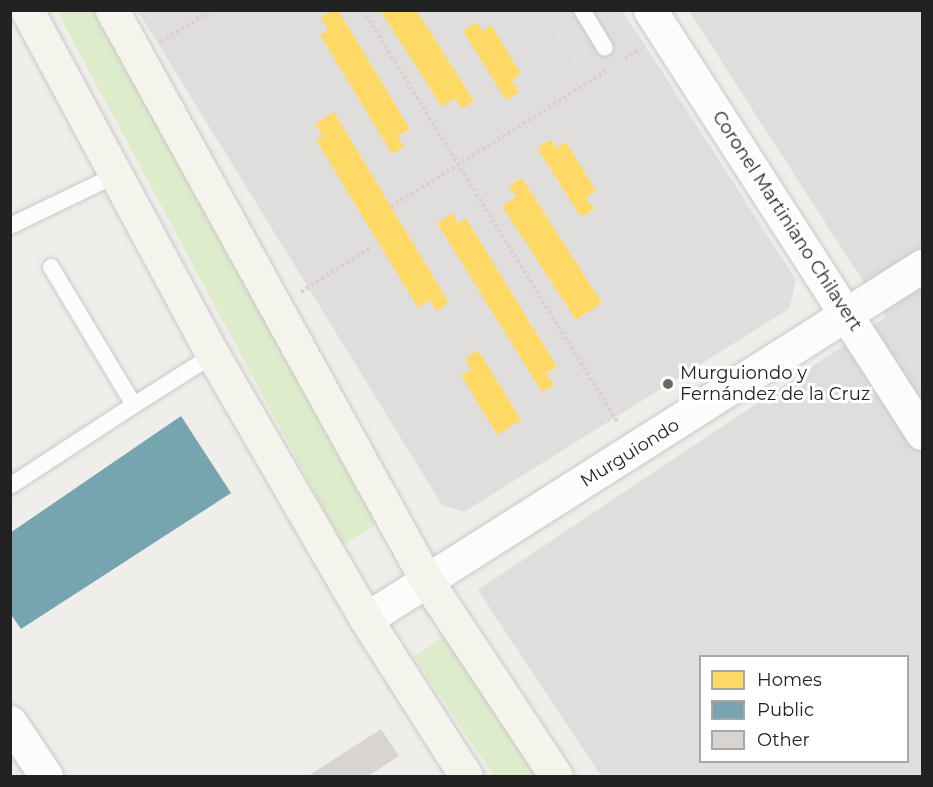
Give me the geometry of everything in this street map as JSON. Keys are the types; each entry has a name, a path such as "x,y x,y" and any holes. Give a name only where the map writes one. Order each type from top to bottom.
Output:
{"main road":[{"path":"27,10 114,177 213,355 366,619 466,777"},
{"path":"112,10 427,581 556,777"}],"street":[{"name":"Coronel Martiniano Chilavert","path":"657,22 922,433"},
{"name":"Murguiondo","path":"366,619 922,266"},
{"path":"10,722 46,777"}],"lane":[{"path":"582,10 605,48"},
{"path":"10,226 114,177"},
{"path":"51,267 134,405"},
{"path":"10,486 213,355"}],"path":[{"path":"138,57 212,10"},
{"path":"363,10 635,450"},
{"path":"391,207 458,165 657,22"},
{"path":"276,308 373,246"}],"shaded area":[{"path":"138,11 541,11 583,76 641,39 796,280 789,309 464,512 442,505"},
{"path":"541,11 622,11 641,39 583,77"},
{"path":"689,11 922,11 922,776 601,776 478,590 886,317"}],"green space":[{"path":"57,11 97,11 379,523 343,545"},
{"path":"444,636 536,776 494,776 414,657"}],"building: Homes":[{"path":"331,10 338,10 410,129 398,136 404,147 392,154 320,35 328,30 321,17"},
{"path":"380,10 416,10 474,101 462,109 455,98 442,107"},
{"path":"477,22 482,31 491,25 521,74 512,80 519,92 506,100 463,31"},
{"path":"334,112 449,303 436,311 430,300 418,308 316,140 323,136 315,124"},
{"path":"551,139 556,148 566,142 596,191 586,197 594,209 581,217 537,148"},
{"path":"522,178 602,303 576,320 502,206 516,197 509,186"},
{"path":"452,213 458,223 466,218 557,367 546,373 554,385 542,392 437,223"},
{"path":"478,350 521,420 497,435 461,375 471,369 465,358"}],"building: Public":[{"path":"181,416 231,493 21,629 10,613 10,533"}],"building: Other":[{"path":"381,729 399,756 368,776 308,776"}],"place":[{"name":"Murguiondo y Fernández de la Cruz","path":"668,384"}]}
